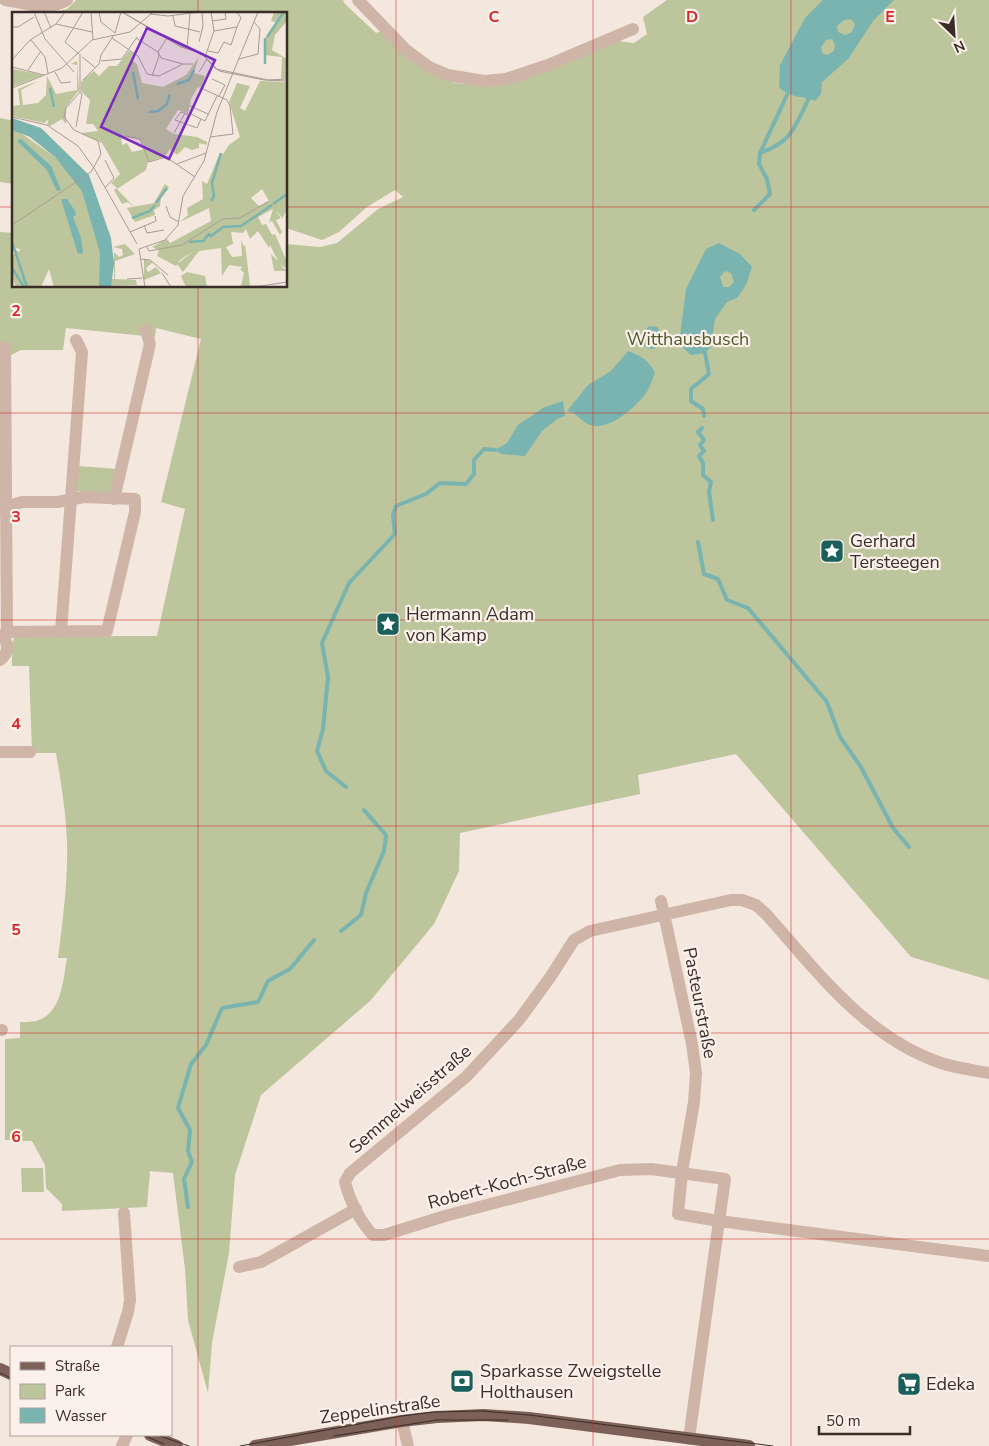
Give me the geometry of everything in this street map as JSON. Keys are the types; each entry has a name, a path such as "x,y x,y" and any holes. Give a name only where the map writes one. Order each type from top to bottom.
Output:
{"main road":[{"name":"Zeppelinstraße","path":"255,1446 402,1421 484,1415 529,1418 749,1446"},
{"path":"152,1436 177,1446"}],"street":[{"path":"5,0 46,7 57,5 66,0"},
{"path":"358,0 405,49 429,67 448,75 484,81 506,79 548,65 633,29"},
{"path":"114,499 150,344 146,330"},
{"path":"61,632 82,352 76,340"},
{"path":"0,660 5,656 8,648 3,634 5,347"},
{"path":"3,508 22,502 58,502 84,497 135,499 135,512 107,631 3,634"},
{"path":"0,752 30,752"},
{"name":"Semmelweisstraße","path":"356,1209 345,1182 350,1174 466,1077 519,1020 574,940 590,930 664,914 731,900 742,900 756,905 843,1000 873,1027 906,1048 941,1063 989,1073"},
{"name":"Pasteurstraße","path":"662,901 692,1044 696,1073 694,1102 682,1172"},
{"name":"Robert-Koch-Straße","path":"356,1209 366,1228 373,1235 384,1235 445,1216 620,1170 651,1169 725,1178 719,1221"},
{"path":"682,1172 678,1214 989,1256"},
{"path":"239,1267 261,1262 356,1209"},
{"path":"117,1346 130,1300 124,1213"},
{"path":"689,1439 719,1221"},
{"path":"402,1421 408,1446"}],"green space":[{"name":"Witthausbusch","path":"76,0 343,0 376,33 381,31 429,72 456,83 477,85 617,41 634,43 647,34 643,17 667,0 989,0 989,980 911,957 736,754 638,775 640,794 460,833 459,871 434,924 370,1001 261,1095 235,1175 229,1253 212,1343 208,1393 188,1320 185,1269 173,1173 150,1171 147,1207 62,1211 62,1204 46,1188 45,1165 32,1141 5,1140 5,1039 20,1038 20,1022 36,1021 45,1017 51,1011 60,995 67,958 58,958 66,886 67,842 56,753 32,753 29,666 12,666 12,644 15,636 157,636 185,509 161,502 201,339 156,328 155,337 66,328 63,350 21,350 0,361 0,232 12,233 12,288 288,288 288,244 320,247 337,243 378,209 403,197 395,190 367,207 339,232 322,240 288,229 288,12 57,12 67,9"},
{"path":"0,118 12,121 12,184 0,182"},
{"path":"78,466 118,469 113,489 108,493 75,491"},
{"path":"21,1168 43,1168 44,1192 22,1192"}],"water":[{"path":"823,0 894,0 873,21 848,59 822,82 821,94 815,101 792,95 779,87 780,65 805,18","holes":["851,19 855,24 852,32 845,35 838,32 837,26 844,20","832,39 835,44 834,51 827,55 822,53 821,47 826,40"]},
{"path":"719,243 740,254 752,267 746,285 737,298 727,302 715,319 711,347 705,353 691,355 679,344 686,289 706,249","holes":["725,271 731,273 734,282 729,287 723,287 720,277"]},
{"path":"649,326 658,327 661,342 654,349 647,348 641,343 641,335"},
{"path":"628,351 644,359 655,373 647,392 638,402 619,418 597,426 587,424 574,413 567,411 588,385 611,371"},
{"path":"563,401 565,416 557,419 542,431 525,456 501,454 495,450 507,443 518,425 543,408"}],"waterway":[{"path":"754,210 770,194 767,179 759,164 760,153 787,95"},
{"path":"760,153 779,144 786,138 796,125 809,98"},
{"path":"704,416 703,409 691,401 691,389 709,374 705,353"},
{"path":"702,428 698,432 704,440 700,445 704,451 699,456 703,463 703,475 711,482 709,492 713,520"},
{"path":"346,787 326,771 317,751 323,729 328,677 322,643 349,583 395,534 393,515 396,506 426,494 440,483 466,484 474,474 474,460 484,449 495,450"},
{"path":"698,542 704,574 718,579 727,600 748,608 827,702 840,737 861,767 893,828 909,847"},
{"path":"341,931 361,915 366,893 384,851 386,835 364,810"},
{"path":"188,1207 184,1179 192,1162 188,1151 190,1130 178,1108 191,1064 206,1045 222,1008 258,1002 268,981 290,969 314,940"}],"tram line":[{"path":"0,1373 10,1378"},
{"path":"240,1446 402,1416 433,1412 482,1411 529,1415 773,1446"},
{"path":"334,1436 437,1420 508,1420"},
{"path":"145,1436 164,1444"},
{"path":"160,1436 189,1446"}],"place":[{"name":"Gerhard Tersteegen","path":"832,551"},
{"name":"Hermann Adam von Kamp","path":"388,624"},
{"name":"Sparkasse Zweigstelle Holthausen","path":"462,1381"},
{"name":"Edeka","path":"909,1384"}]}
